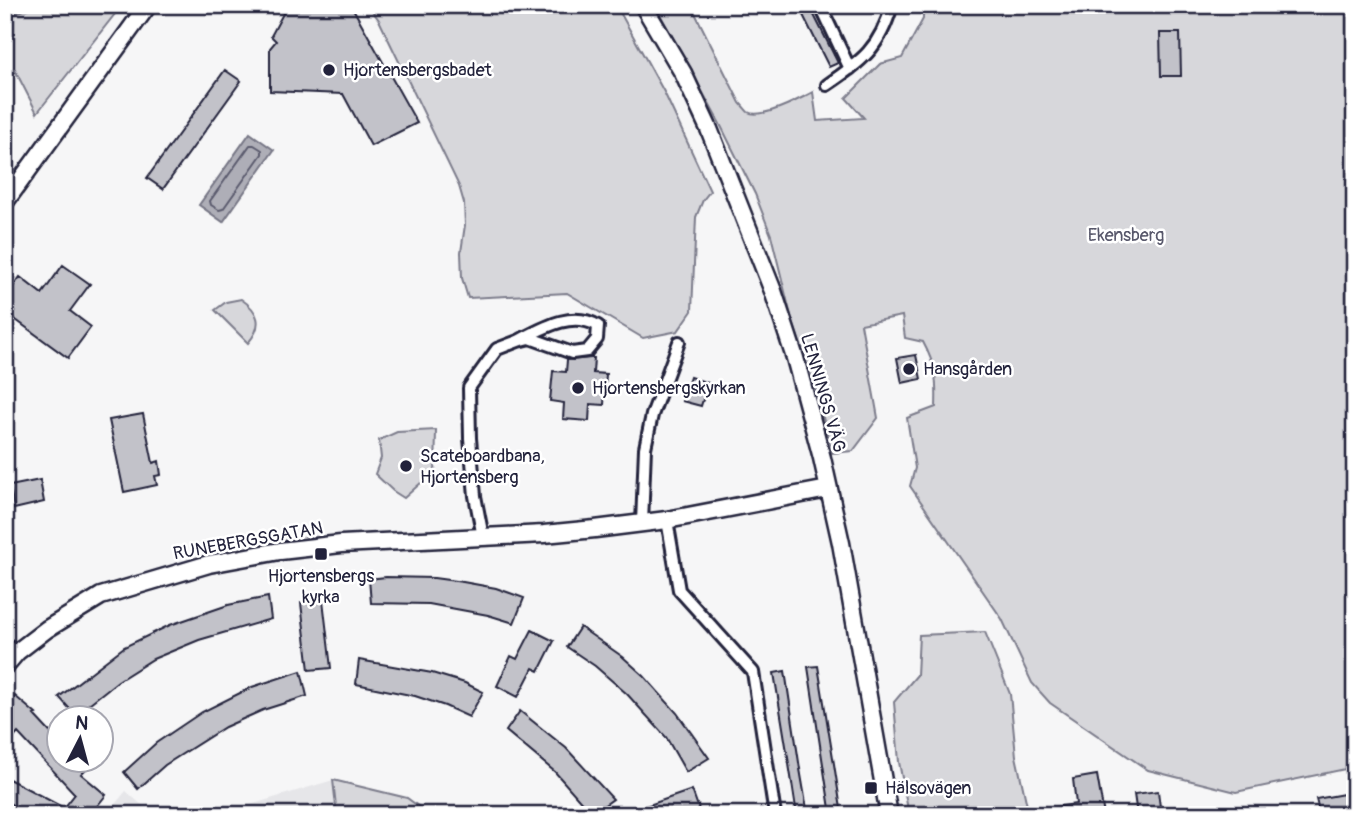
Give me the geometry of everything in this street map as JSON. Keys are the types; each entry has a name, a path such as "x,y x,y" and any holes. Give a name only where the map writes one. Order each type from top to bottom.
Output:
{"street":[{"path":"5,202 148,5"},
{"path":"252,5 264,5"},
{"name":"LENNINGS VÄG","path":"643,5 682,73 709,129 773,291 810,412 841,543 889,815"},
{"path":"820,5 850,69"},
{"path":"827,85 866,57 888,19 892,5"},
{"path":"483,537 475,496 469,388 497,349 530,338 572,353 587,351 597,339 598,326 588,320 567,319 544,327 518,341"},
{"path":"642,523 645,448 652,415 679,342"},
{"name":"RUNEBERGSGATAN","path":"5,666 11,647 101,596 209,564 280,551 341,544 544,534 667,520 828,489"},
{"path":"667,520 679,590 753,672 775,815"}],"shaded area":[{"path":"333,780 337,815 217,815"},
{"path":"126,791 153,815 106,815"}],"green space":[{"path":"38,5 122,5 37,113 15,70 5,62 5,17"},
{"path":"368,5 616,5 664,92 710,191 696,217 692,311 678,331 643,338 567,293 468,298 462,278 461,252 465,225 464,203 459,186 379,20"},
{"name":"Ekensberg","path":"655,5 691,5 740,103 748,112 754,114 771,111 813,92 817,121 864,118 846,98 880,64 902,58 923,19 923,5 1355,5 1355,767 1236,792 1148,770 1050,703 1032,683 1002,619 910,486 915,468 907,418 936,407 935,373 923,342 905,338 902,316 861,324 878,418 853,451 832,453 817,394 791,316 771,235 755,194"},
{"path":"241,299 252,308 258,324 248,343 215,310 226,302"},
{"name":"Scateboardbana, Hjortensberg","path":"436,430 435,475 423,481 404,498 375,474 381,458 379,440 397,432"},
{"path":"985,632 1010,694 1016,756 1029,815 909,815 899,762 894,702 917,675 919,635"},
{"path":"333,780 407,798 430,815 337,815"}],"water":[{"path":"250,133 274,150 223,222 199,205"}],"building":[{"name":"Hjortensbergsbadet","path":"351,5 417,123 371,146 343,94 270,91 270,48 276,41 271,36 287,6"},
{"path":"798,5 809,5 838,63 829,67"},
{"path":"1160,33 1180,33 1181,76 1161,76"},
{"path":"225,70 241,81 163,189 147,178"},
{"path":"63,265 90,284 70,311 91,327 68,358 5,312 5,298 20,277 42,294"},
{"name":"Hansgården","path":"916,355 921,379 902,383 897,358"},
{"name":"Hjortensbergskyrkan","path":"594,358 593,373 606,374 604,405 590,404 589,421 563,419 564,403 550,401 553,371 566,372 567,360"},
{"path":"690,377 708,383 701,406 682,401"},
{"path":"143,414 153,463 159,461 161,475 155,476 157,485 124,492 109,420"},
{"path":"40,480 44,502 14,509 10,486"},
{"path":"434,578 463,582 496,588 524,598 514,623 488,615 429,604 371,603 369,579"},
{"path":"268,597 271,619 199,640 153,659 118,681 89,704 65,704 59,697 124,647 170,625 228,605"},
{"path":"323,600 331,668 309,670 301,603"},
{"path":"580,627 623,657 644,676 677,713 709,758 686,772 666,737 627,694 595,666 567,647"},
{"path":"532,630 554,641 539,671 533,668 518,697 497,686 511,656 517,659"},
{"path":"359,660 432,673 465,683 483,692 469,717 415,696 356,684"},
{"path":"818,666 842,815 831,815 808,667"},
{"path":"301,671 307,696 263,710 225,727 165,765 138,789 124,772 156,743 202,712 252,687"},
{"path":"785,671 808,815 797,815 774,673"},
{"path":"15,696 36,714 34,715 46,728 46,763 18,733 5,748 5,707"},
{"path":"520,711 566,748 613,799 592,814 555,772 506,731"},
{"path":"56,774 81,774 106,795 90,815 31,815 5,801 5,777 64,808 75,794"},
{"path":"1097,775 1104,815 1042,815 1041,809 1076,804 1073,779"},
{"path":"692,790 701,815 626,815 626,813"},
{"path":"1158,791 1161,815 1137,815 1134,794"},
{"path":"1355,792 1355,815 1320,815 1316,799"}],"place":[{"name":"Hjortensbergsbadet","path":"329,70"},
{"name":"Hansgården","path":"909,369"},
{"name":"Hjortensbergskyrkan","path":"578,388"},
{"name":"Scateboardbana, Hjortensberg","path":"406,466"},
{"name":"Hjortensbergs kyrka","path":"321,554"},
{"name":"Hälsovägen","path":"871,788"}]}
